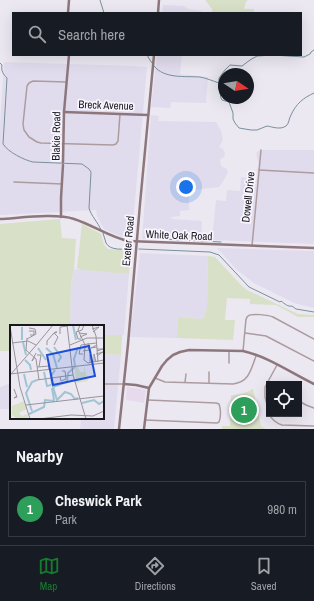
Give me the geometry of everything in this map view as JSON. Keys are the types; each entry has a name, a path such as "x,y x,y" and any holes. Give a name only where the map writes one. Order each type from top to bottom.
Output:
{"street":[{"path":"68,12 69,0"},
{"path":"158,12 159,0"},
{"name":"Blakie Road","path":"61,217 64,112 69,56"},
{"name":"Exeter Road","path":"119,429 154,56"},
{"path":"66,82 33,81 29,83 26,89 23,124 25,133 28,137 37,142 112,146 118,141 120,114"},
{"name":"Breck Avenue","path":"64,112 148,115"},
{"name":"Dowell Drive","path":"252,246 261,150"},
{"path":"259,170 314,172"},
{"path":"14,182 62,184"},
{"name":"White Oak Road","path":"0,219 61,217 75,219 119,239 137,242 314,248"},
{"path":"243,351 247,316 250,314 269,315 314,339"},
{"path":"245,333 266,336 314,361"},
{"path":"144,429 149,388 167,360 180,352 189,350 243,351 264,357 314,384"},
{"path":"229,363 230,351"},
{"path":"155,378 165,382 239,383 244,381 246,378 256,355"},
{"path":"266,401 265,389 277,364"},
{"path":"209,372 209,383"},
{"path":"185,382 186,374"},
{"path":"104,384 136,385 149,388"},
{"path":"145,420 217,423 219,422 220,418 220,406 216,403 147,400"},
{"path":"302,403 314,408"},
{"path":"271,417 277,423 282,425 314,426"}],"shaded area":[{"path":"163,5 184,6 188,9 202,11 202,12 162,12"},
{"path":"157,56 182,56 180,74 208,77 206,103 171,102 170,108 151,107"},
{"path":"4,62 147,67 132,235 129,237 123,237 104,229 97,216 96,210 0,215 0,125"},
{"path":"151,115 159,116 158,121 216,122 221,131 223,140 219,147 223,149 225,154 224,157 220,159 221,166 227,169 228,172 224,180 219,187 193,190 189,192 189,210 180,211 180,216 171,217 172,219 202,221 201,239 142,239"},
{"path":"260,150 314,150 314,244 212,240 216,200 226,201 227,190 240,191 241,177 257,179 258,161 256,153"},
{"path":"217,248 314,251 314,308 294,303 254,283 238,271"},
{"path":"140,253 208,256 207,308 203,319 178,317 177,338 130,337"},
{"path":"74,269 129,274 124,335 104,335 104,325 70,325 71,283"},
{"path":"104,354 121,355 114,429 80,429 81,419 104,419"},
{"path":"10,383 10,409 0,409 0,387"},
{"path":"127,387 146,390 144,403 126,400"}],"green space":[{"path":"205,0 248,0 244,9 254,9 254,12 212,12 212,9"},
{"path":"60,219 62,238 76,239 74,269 71,283 70,325 10,325 10,351 0,351 0,224"},
{"path":"82,224 101,234 104,245 108,249 131,251 129,274 82,270 77,268"},
{"path":"208,256 215,257 247,290 298,314 314,315 314,317 298,317 276,305 250,304 250,299 227,298 225,320 235,320 233,340 177,338 178,317 203,319 207,308"},
{"path":"104,335 122,335 121,355 104,354"},
{"path":"252,389 261,426 266,429 222,429 222,426 230,426 231,395 242,394"}],"waterway":[{"path":"100,0 104,12"},
{"path":"288,56 304,57 314,50"},
{"path":"148,56 152,63"},
{"path":"257,56 242,66 230,65 219,78 221,98 222,100 229,102 233,113 233,119 239,128 257,130 267,126 279,128 284,127 288,124 290,116 303,99 314,93"},
{"path":"0,63 2,65 4,75 7,78 3,144 12,153 29,161 82,164 89,169 91,172 89,208 101,230"},
{"path":"154,66 158,70 169,75 181,77 200,77 218,83"},
{"path":"103,233 108,246 118,249 132,249"},
{"path":"161,239 221,242"},
{"path":"139,249 210,252 219,255 249,287 280,302 281,301 288,306 314,312"}],"place":[{"name":"Cheswick Park","path":"244,410"}]}
